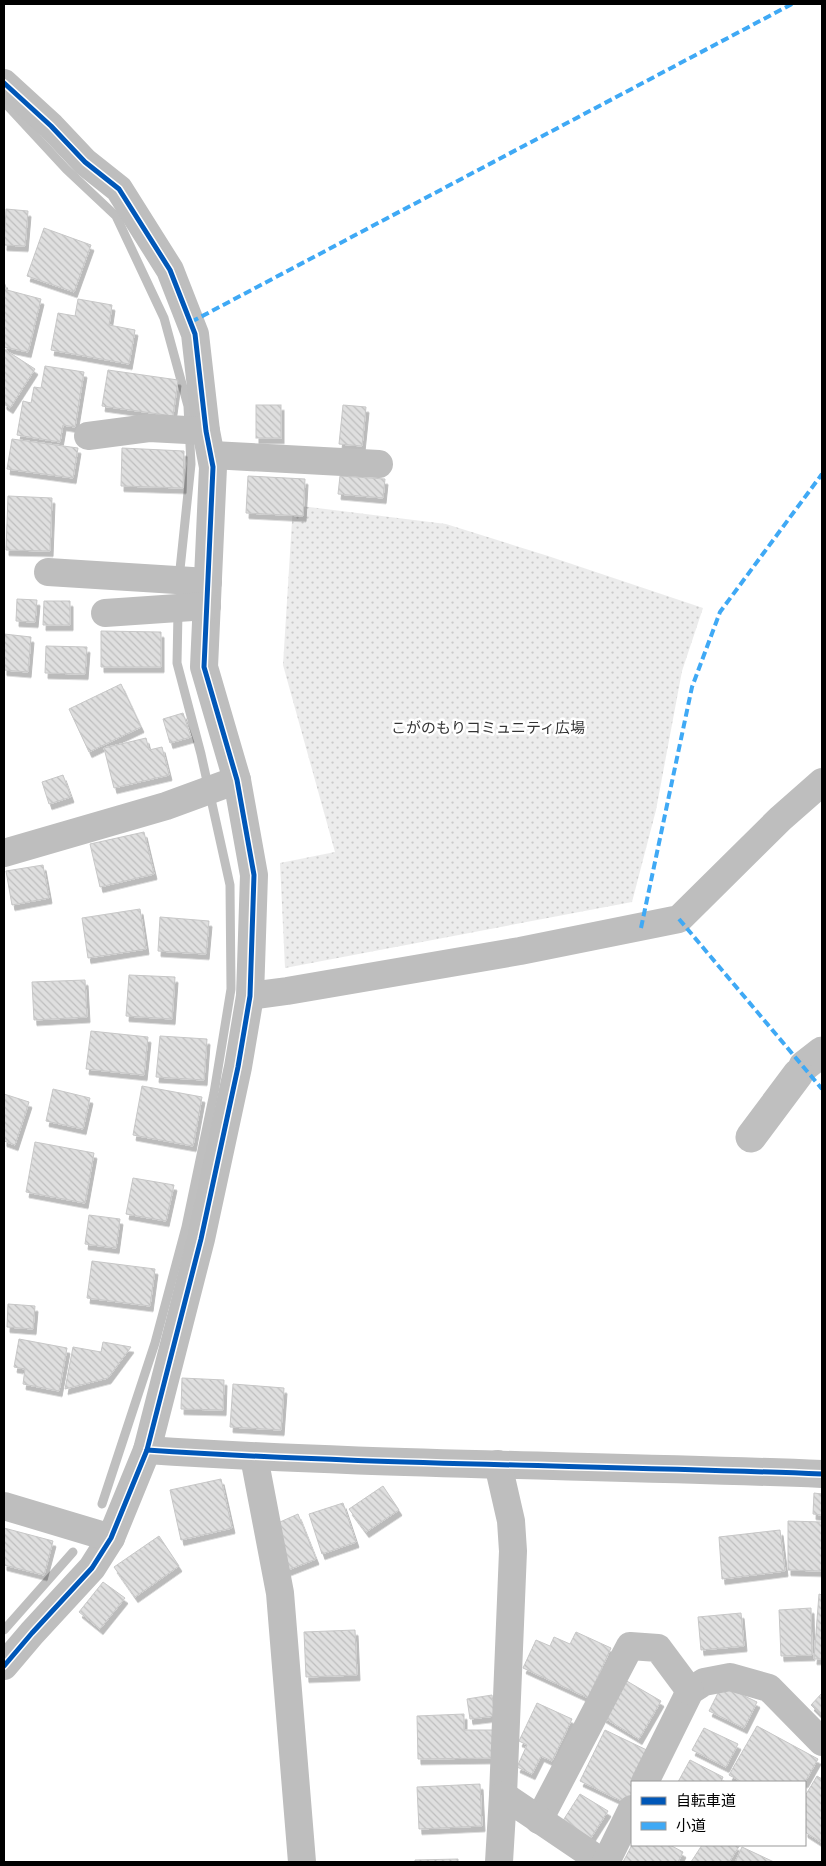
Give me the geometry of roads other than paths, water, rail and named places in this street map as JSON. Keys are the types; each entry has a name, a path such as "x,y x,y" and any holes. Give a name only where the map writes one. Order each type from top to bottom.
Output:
{"street":[{"path":"4,83 51,126 86,162 119,188 170,270 195,334 213,467 203,594 204,666 254,875 250,996 238,1067 201,1239 147,1450 111,1538 92,1568 32,1633 6,1657"},
{"path":"88,436 149,428 209,443 379,464"},
{"path":"48,572 158,579 203,594"},
{"path":"105,613 158,610 203,594"},
{"path":"4,853 166,806 233,782"},
{"path":"250,996 520,951 679,919 780,820 822,782"},
{"path":"147,1450 254,1457 822,1474"},
{"path":"254,1457 280,1593 302,1862"},
{"path":"498,1464 511,1520 513,1551 499,1862"},
{"path":"4,1506 111,1538"},
{"path":"540,1820 630,1646 658,1648 690,1691"},
{"path":"645,1781 690,1691 704,1682 730,1677 769,1688 822,1742"},
{"path":"503,1795 602,1862"},
{"path":"606,1862 631,1811"}],"waterway":[{"path":"4,102 66,169 116,216 164,318 188,406 191,464 179,579"},
{"path":"102,1504 155,1343 186,1227 214,1093 231,989 230,885 201,754 177,663 178,612"},
{"path":"804,1066 822,1052"},
{"path":"751,1137 798,1074"},
{"path":"4,1630 73,1552"}],"park label":[{"name":"こがのもりコミュニティ広場","path":"488,727"}]}
